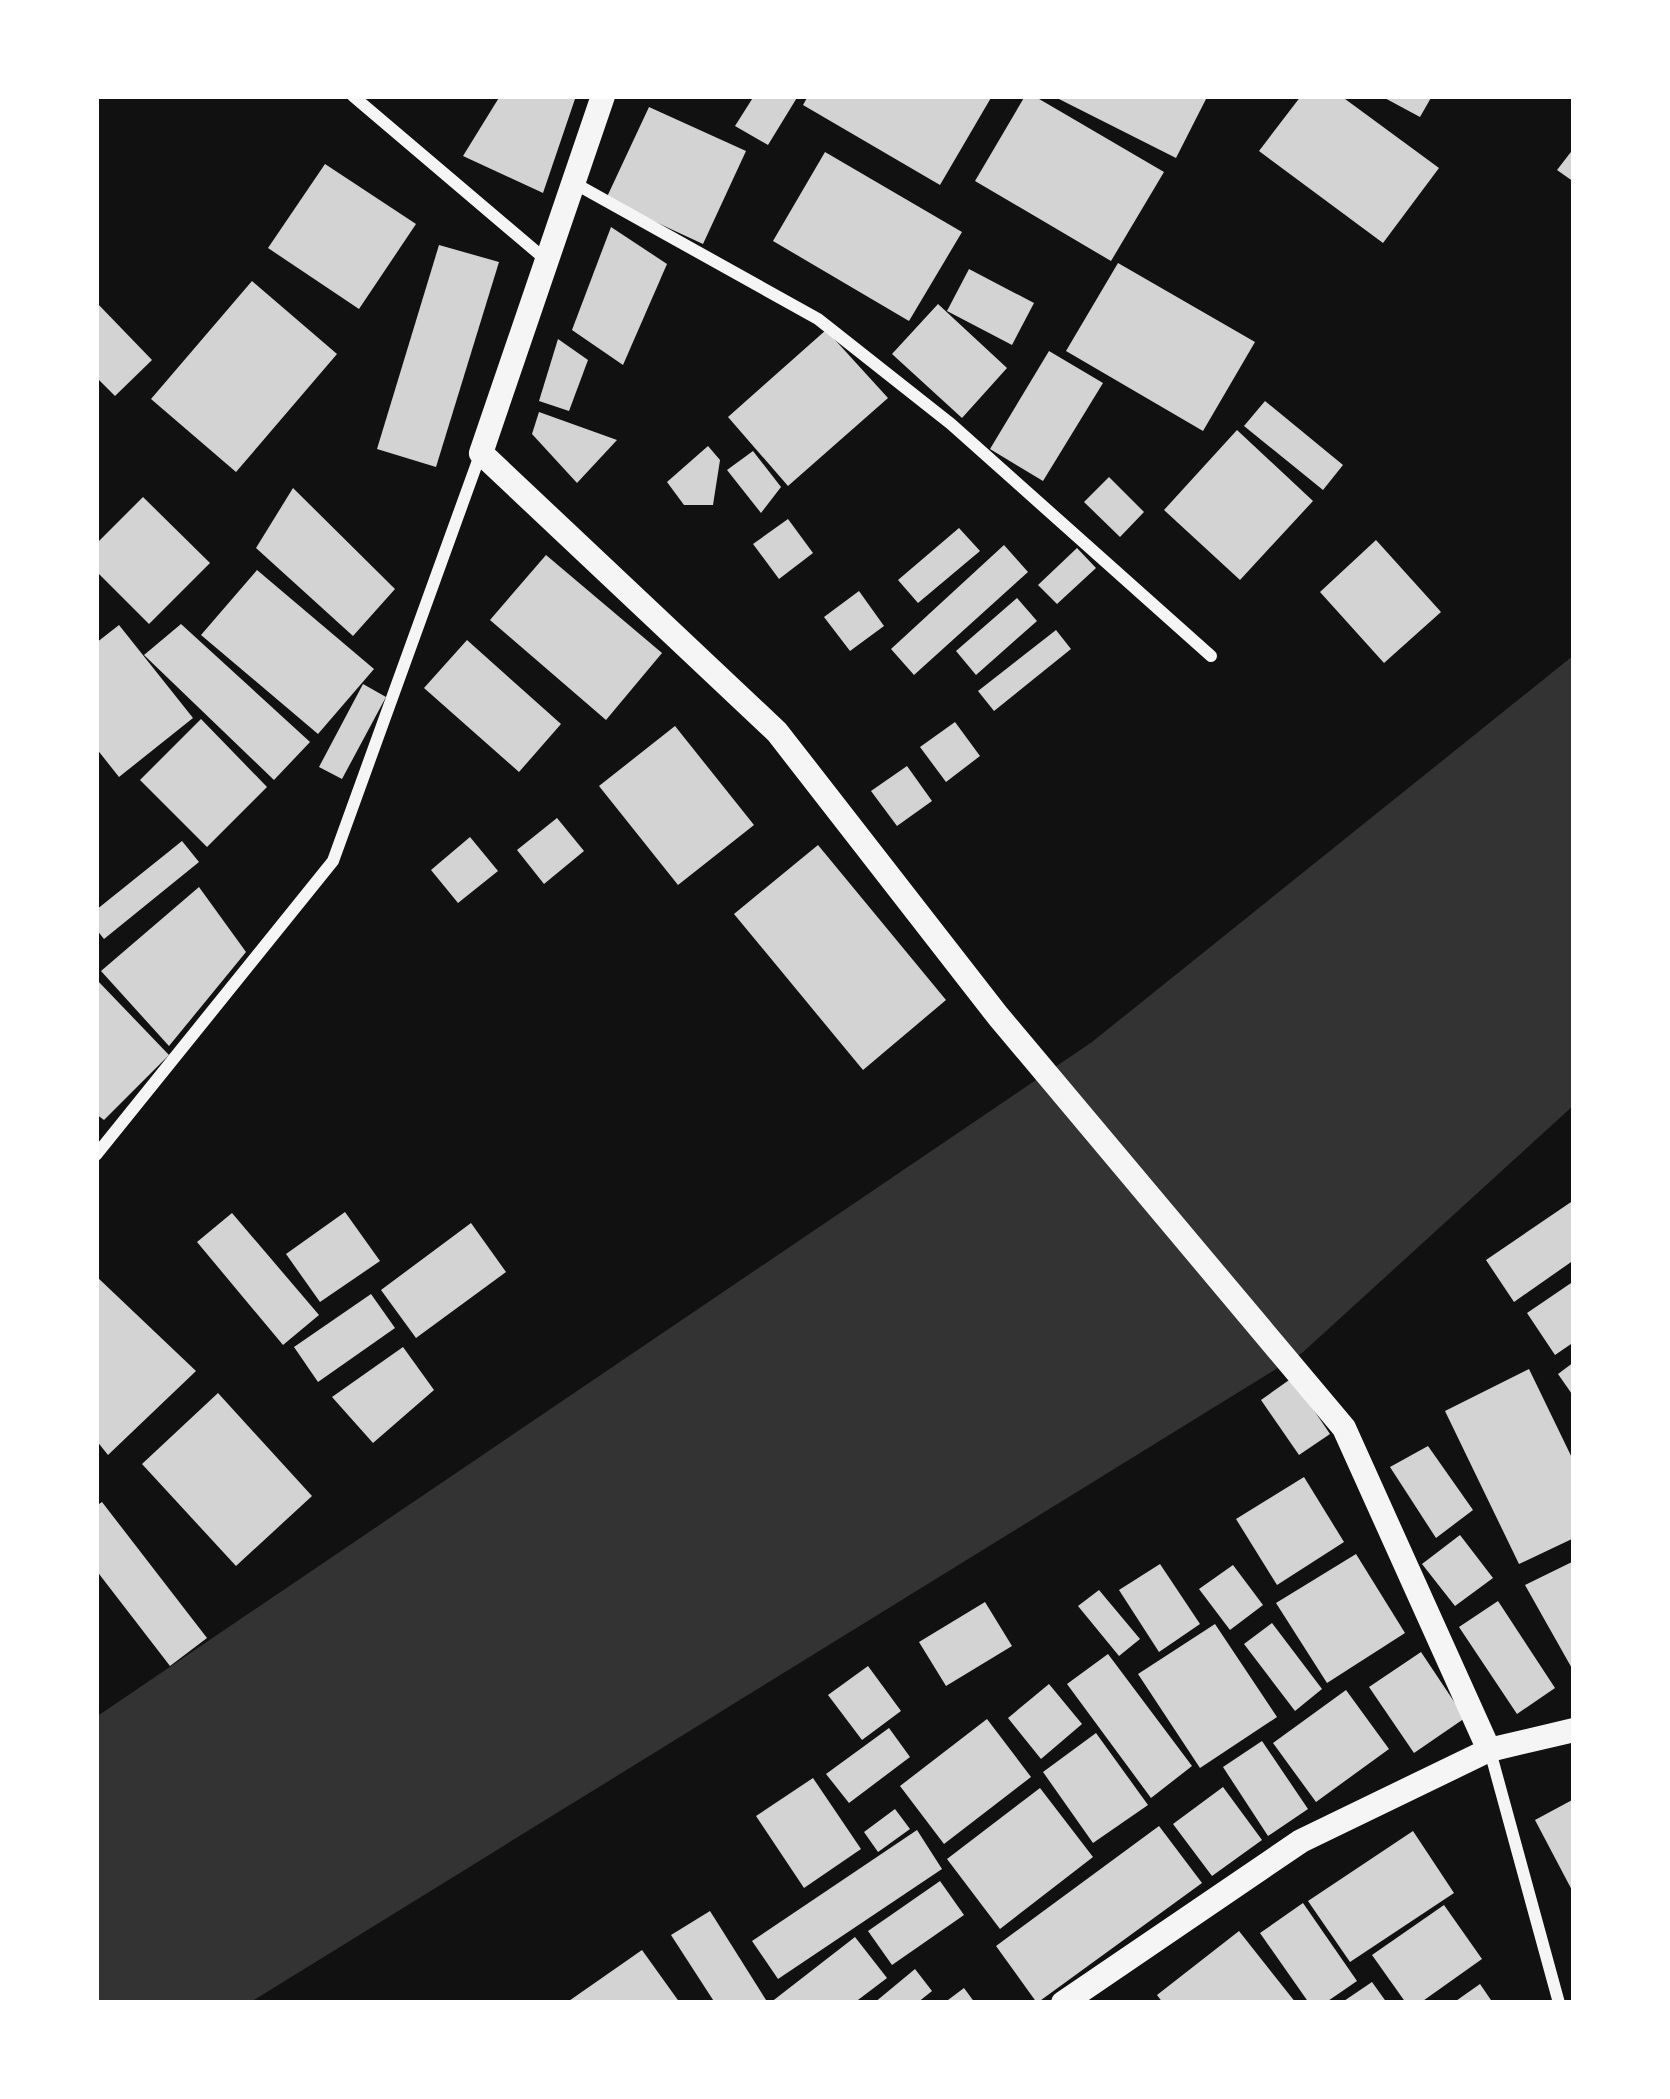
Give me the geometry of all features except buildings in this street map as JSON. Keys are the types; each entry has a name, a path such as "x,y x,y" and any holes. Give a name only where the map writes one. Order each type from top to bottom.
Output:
{"main road":[{"path":"603,96 481,454 776,732 998,1016 1344,1428 1489,1750"},
{"path":"1063,2003 1301,1841 1489,1750 1574,1730"}],"street":[{"path":"353,96 545,259"},
{"path":"572,182 818,319 950,424 1211,656"},
{"path":"96,1155 333,861 481,454"},
{"path":"1489,1750 1559,2003"}],"shaded area":[{"path":"1574,655 1574,1105 1302,1353 249,2003 96,2003 96,1717 1092,1042"}]}
